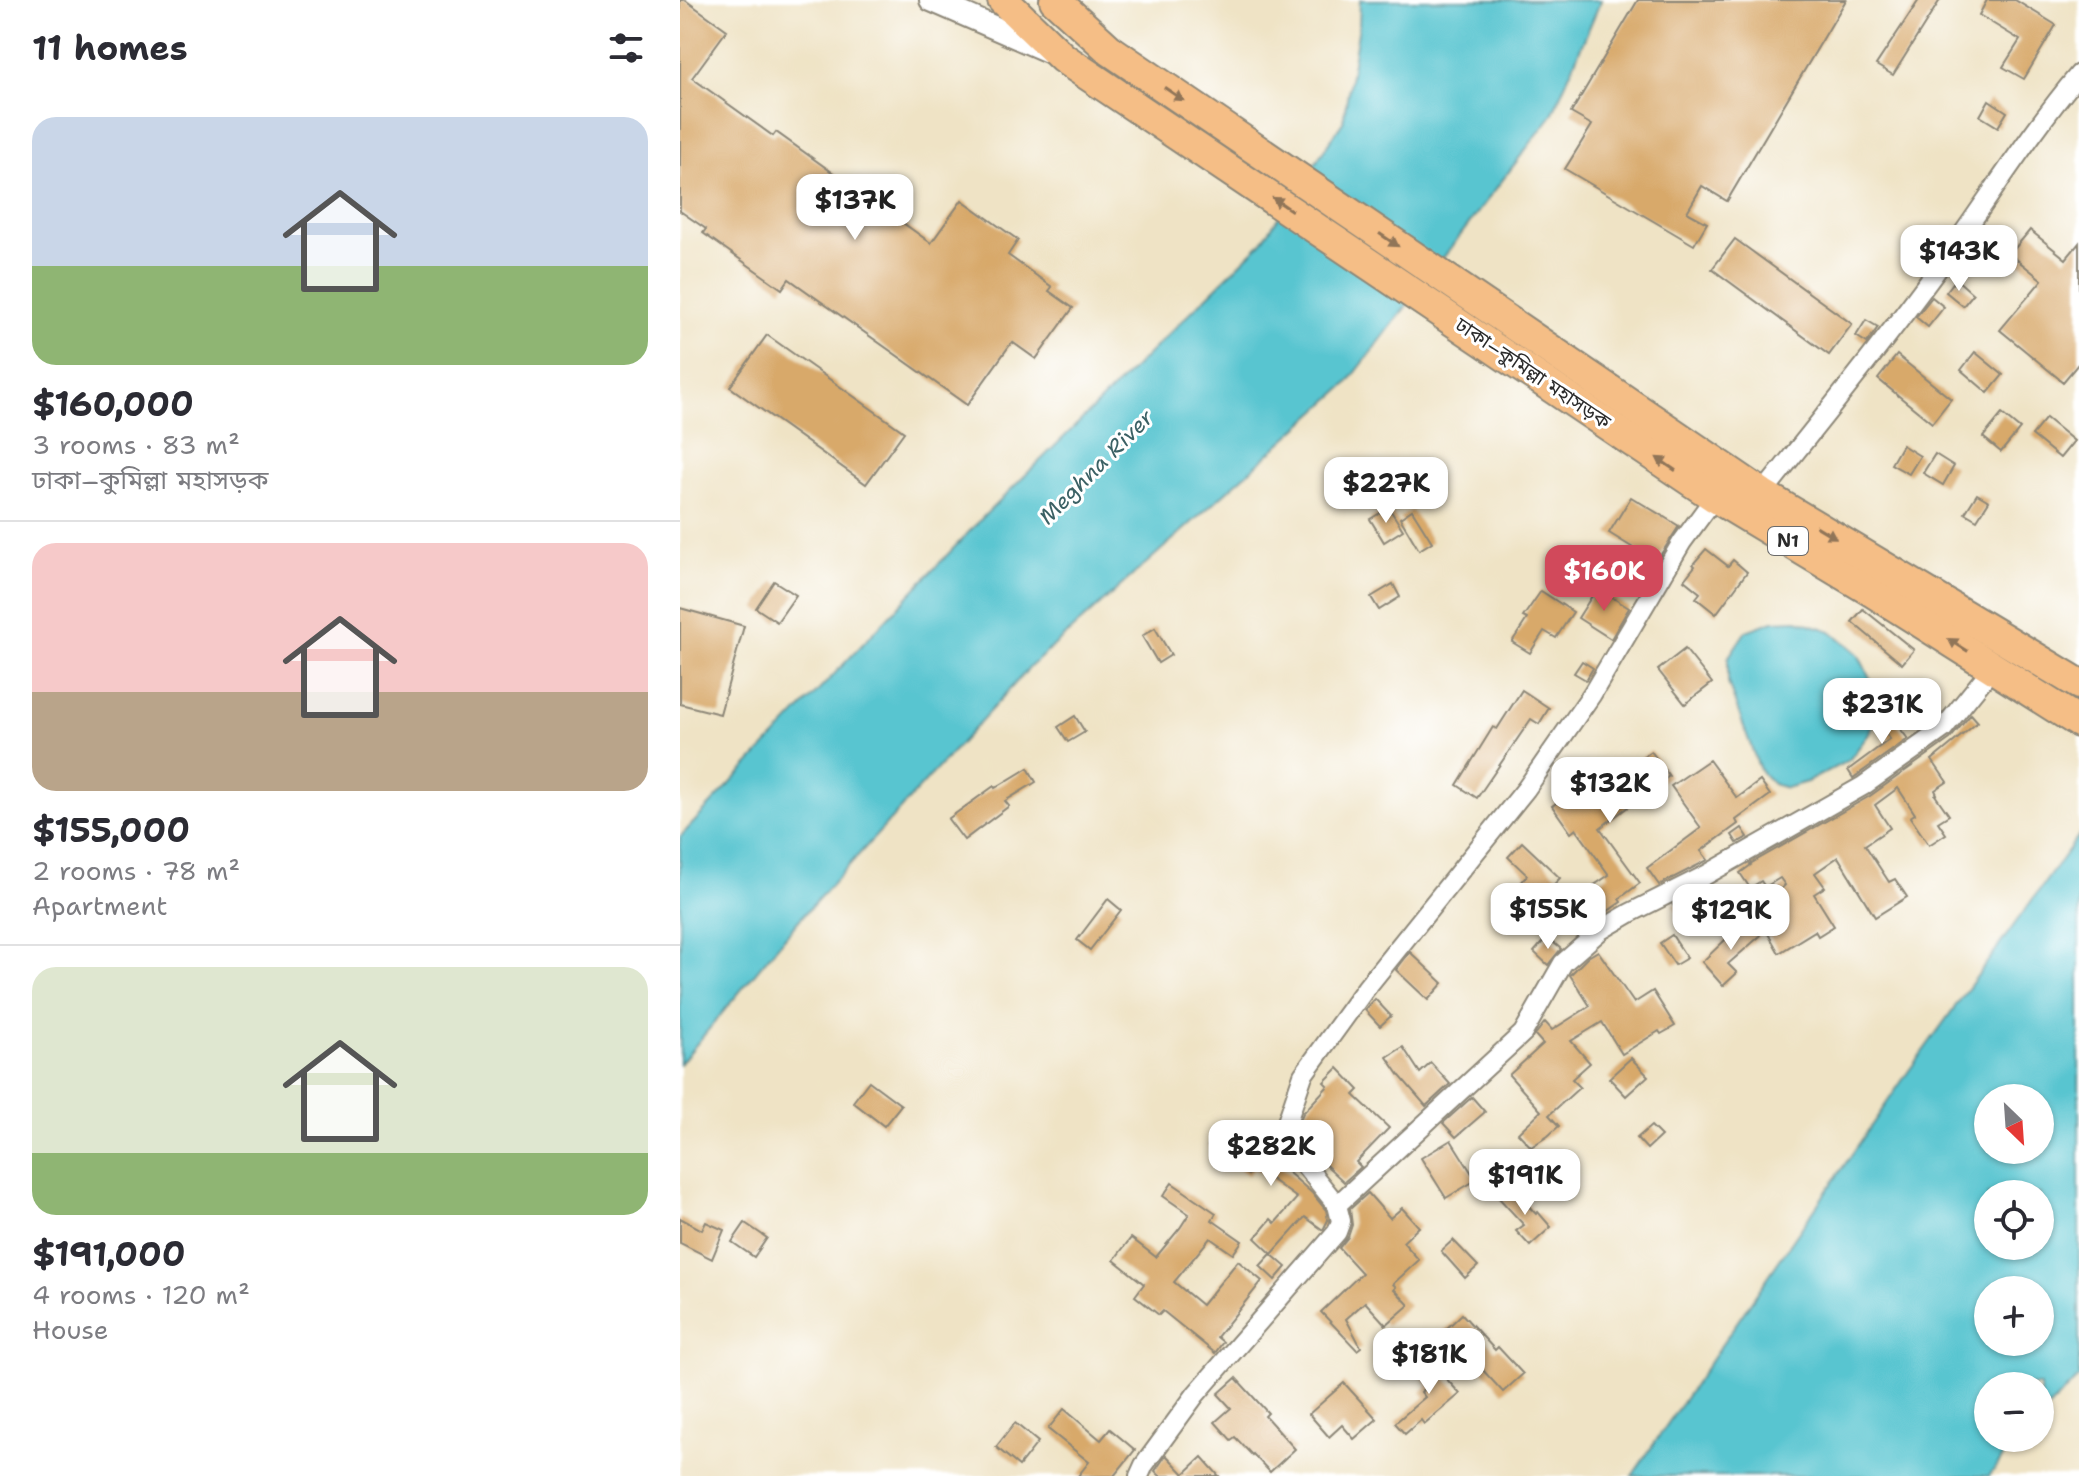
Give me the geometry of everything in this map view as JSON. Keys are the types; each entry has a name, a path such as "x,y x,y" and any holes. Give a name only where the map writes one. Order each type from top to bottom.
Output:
{"highway":[{"name":"ঢাকা–কুমিল্লা মহাসড়ক","path":"1003,0 1063,58 1099,82 1541,362 2073,680"},
{"name":"ঢাকা–কুমিল্লা মহাসড়ক","path":"1057,1 1110,50 1541,362 1715,497 2079,722"}],"street":[{"path":"931,0 1063,58"},
{"path":"1762,494 1852,382 1940,265 2051,107 2079,74"},
{"path":"1139,1476 1196,1394 1337,1232 1341,1221 1337,1205 1291,1148 1287,1122 1303,1075 1366,988 1526,789 1592,694 1682,542 1715,497"},
{"path":"1337,1205 1523,1033 1563,963 1601,930 1863,786 1943,729 1993,667"}],"water":[{"name":"Meghna River","path":"1360,0 1601,0 1552,115 1347,384 1030,667 799,920 680,1064 680,837 986,514 1261,243 1343,122 1359,26"},
{"path":"1797,620 1831,631 1858,654 1873,684 1877,702 1869,734 1849,760 1807,782 1786,788 1773,784 1761,772 1728,683 1728,658 1746,631 1773,621"},
{"path":"2079,835 2079,1377 2054,1402 2054,1372 1974,1372 1974,1452 2007,1452 1989,1476 1632,1476 1908,1072"}],"building":[{"path":"680,0 685,0 727,30 692,78 773,136 776,132 931,243 962,200 1018,240 1008,255 1052,287 1049,291 1073,308 1036,359 1012,342 967,405 789,279 782,289 703,233 706,229 680,211"},
{"path":"1638,0 1846,0 1727,201 1702,186 1687,212 1707,223 1694,245 1565,169 1592,125 1571,113"},
{"path":"1919,0 1940,0 1893,75 1876,65"},
{"path":"1987,0 2015,0 2056,25 2024,79 2003,67 2020,40 1979,15"},
{"path":"1989,100 2007,112 1998,127 1980,116"},
{"path":"2030,230 2066,259 2079,243 2079,363 2063,382 2000,330 2042,280 2010,254"},
{"path":"1735,239 1852,324 1829,355 1712,269"},
{"path":"1972,241 1979,247 1961,269 1956,264"},
{"path":"1956,279 1973,294 1963,306 1946,292"},
{"path":"1932,297 1944,307 1928,327 1916,317"},
{"path":"1866,320 1878,327 1867,343 1856,336"},
{"path":"767,335 904,432 866,484 730,387"},
{"path":"1975,352 2003,375 1988,393 1961,370"},
{"path":"1897,355 1951,399 1932,423 1878,379"},
{"path":"2002,414 2020,429 2001,452 1983,437"},
{"path":"2046,418 2074,441 2060,458 2032,435"},
{"path":"1902,445 1920,456 1909,474 1891,464"},
{"path":"1935,454 1954,466 1943,485 1923,473"},
{"path":"1977,494 1989,501 1977,520 1965,513"},
{"path":"1631,497 1679,526 1656,562 1609,533"},
{"path":"1389,508 1403,530 1384,542 1370,519"},
{"path":"1412,510 1432,542 1419,550 1400,518"},
{"path":"1706,549 1728,566 1733,560 1747,572 1716,614 1696,598 1700,593 1684,580"},
{"path":"774,581 796,595 777,622 756,608"},
{"path":"1393,584 1400,597 1379,610 1371,597"},
{"path":"1597,588 1629,608 1611,639 1578,618"},
{"path":"1541,591 1573,612 1556,638 1544,631 1530,653 1512,642 1527,619 1523,617"},
{"path":"680,608 744,626 720,714 680,704"},
{"path":"1863,609 1914,650 1902,664 1852,622"},
{"path":"1155,628 1171,655 1158,663 1142,636"},
{"path":"1685,649 1712,683 1685,704 1658,670"},
{"path":"1582,661 1593,668 1586,680 1574,673"},
{"path":"1522,690 1549,708 1539,724 1531,719 1477,798 1457,785 1493,727 1497,729"},
{"path":"1889,714 1908,739 1853,778 1848,770 1890,739 1878,723"},
{"path":"1971,714 1978,722 1932,760 1947,782 1935,790 1935,795 1949,815 1938,822 1946,834 1929,845 1910,817 1915,814 1898,788 1875,805 1890,828 1865,845 1889,882 1895,879 1907,897 1875,917 1838,857 1815,873 1825,887 1814,894 1834,926 1818,936 1815,931 1779,953 1766,930 1785,919 1772,897 1785,885 1780,878 1765,887 1761,881 1750,888 1740,873 1750,864 1870,796 1950,739"},
{"path":"1075,716 1085,732 1068,742 1058,727"},
{"path":"1651,751 1669,776 1600,828 1640,883 1601,916 1584,892 1609,875 1576,829 1571,833 1552,806 1577,789 1583,798"},
{"path":"1709,760 1737,798 1760,781 1770,795 1701,851 1708,860 1659,885 1647,868 1701,828 1671,786"},
{"path":"1028,768 1036,782 1005,801 1009,806 964,840 948,819 994,786"},
{"path":"1742,828 1748,837 1737,843 1732,835"},
{"path":"1522,842 1560,878 1531,909 1512,895 1527,875 1508,857"},
{"path":"1707,888 1718,906 1686,925 1673,905"},
{"path":"1108,899 1121,910 1090,950 1077,940"},
{"path":"1748,918 1760,936 1728,964 1737,973 1723,986 1702,962"},
{"path":"1672,935 1687,958 1675,965 1660,943"},
{"path":"1547,937 1561,949 1548,965 1534,952"},
{"path":"1598,951 1634,1003 1653,991 1675,1026 1661,1034 1659,1031 1622,1054 1602,1022 1571,1041 1590,1063 1572,1079 1580,1087 1549,1115 1559,1126 1531,1147 1518,1133 1541,1111 1509,1075 1543,1044 1535,1035 1545,1022 1552,1030 1590,1006 1570,975"},
{"path":"1410,952 1443,983 1428,1000 1396,970"},
{"path":"1375,999 1391,1016 1380,1026 1365,1010"},
{"path":"1403,1047 1420,1073 1431,1063 1450,1084 1426,1106 1387,1057"},
{"path":"1631,1058 1648,1076 1626,1096 1609,1078"},
{"path":"1338,1068 1359,1090 1354,1095 1389,1128 1356,1162 1361,1167 1344,1182 1313,1153 1319,1147 1300,1130 1299,1123 1303,1113 1328,1086 1324,1082"},
{"path":"869,1081 901,1105 884,1126 853,1102"},
{"path":"1472,1097 1485,1112 1456,1137 1443,1123"},
{"path":"1223,1125 1312,1193 1326,1210 1328,1220 1323,1230 1305,1217 1272,1254 1255,1238 1271,1219 1275,1223 1297,1198 1254,1167 1248,1175 1208,1146"},
{"path":"1651,1126 1661,1136 1647,1149 1637,1138"},
{"path":"1451,1140 1476,1180 1446,1198 1421,1158"},
{"path":"1172,1183 1216,1213 1212,1220 1242,1241 1233,1254 1210,1238 1174,1282 1202,1305 1238,1261 1262,1281 1217,1337 1223,1342 1215,1353 1163,1311 1159,1315 1135,1296 1144,1284 1114,1260 1131,1238 1156,1257 1180,1228 1189,1214 1163,1196"},
{"path":"1511,1187 1551,1227 1530,1246 1516,1231 1524,1225 1499,1198"},
{"path":"1368,1193 1390,1218 1402,1208 1419,1227 1403,1242 1419,1260 1393,1284 1409,1305 1386,1325 1365,1302 1346,1319 1361,1347 1357,1350 1321,1312 1362,1273 1339,1248 1348,1237 1352,1225 1350,1209"},
{"path":"680,1218 702,1230 706,1222 724,1230 712,1259 680,1243"},
{"path":"745,1223 767,1238 754,1257 732,1242"},
{"path":"1453,1240 1478,1266 1465,1278 1441,1251"},
{"path":"1271,1254 1286,1267 1275,1280 1260,1266"},
{"path":"1462,1314 1495,1350 1498,1347 1523,1374 1503,1392 1444,1331"},
{"path":"1426,1356 1460,1394 1424,1424 1421,1420 1405,1434 1395,1423 1425,1397 1421,1392 1428,1385 1413,1368"},
{"path":"1236,1378 1295,1449 1270,1472 1235,1437 1231,1440 1215,1422 1231,1408 1218,1394"},
{"path":"1344,1383 1377,1419 1354,1439 1342,1425 1329,1437 1309,1414"},
{"path":"1064,1409 1101,1440 1110,1429 1135,1450 1114,1476 1078,1476 1089,1462 1048,1429"},
{"path":"1015,1423 1038,1442 1019,1466 996,1447"},
{"path":"1166,1455 1184,1474 1202,1457 1219,1476 1160,1476 1155,1471"}]}
